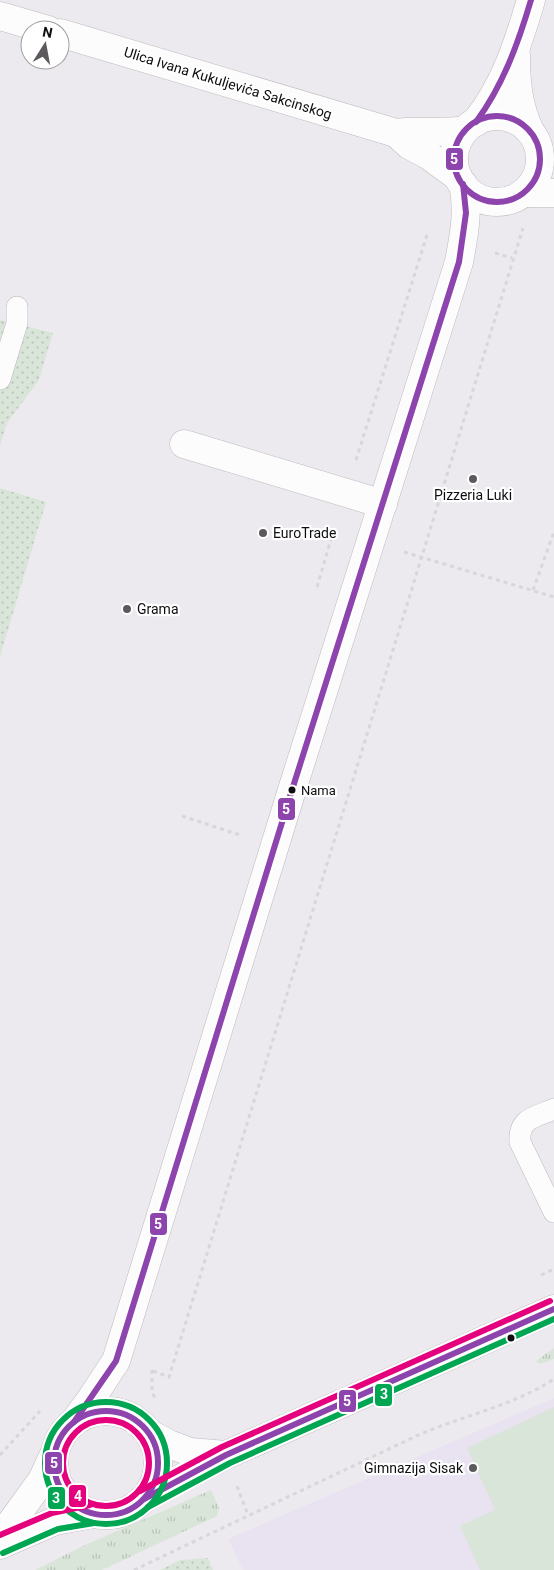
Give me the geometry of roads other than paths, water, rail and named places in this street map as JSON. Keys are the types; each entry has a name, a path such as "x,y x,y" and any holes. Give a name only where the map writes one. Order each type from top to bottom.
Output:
{"street":[{"path":"74,1422 116,1361 459,262 466,229 467,210 461,180 455,165 455,152 458,140 497,91 516,49 531,0"},
{"path":"0,16 20,22"},
{"name":"Ulica Ivana Kukuljevića Sakcinskog","path":"70,37 396,133 412,131 436,133 470,126"},
{"path":"459,262 488,220 497,210 533,183 538,171 540,144 522,115 518,98 516,49"},
{"path":"470,126 487,117 510,118 521,123 540,144"},
{"name":"Ulica Ivana Kukuljevića Sakcinskog","path":"396,133 409,145 428,155 461,180"},
{"path":"461,180 472,194 484,200 497,201 554,193"},
{"path":"184,444 383,504"},
{"path":"54,1454 53,1469 58,1484 66,1497 78,1507 92,1514 106,1516 120,1514 133,1508 172,1482 226,1455 554,1309"},
{"path":"116,1361 120,1392 127,1408 143,1427 157,1450 158,1467 154,1484 144,1499"},
{"path":"0,1538 42,1480 64,1430 88,1413 105,1410 122,1413 170,1444 190,1452 226,1455"},
{"path":"0,1545 55,1521 92,1514"}],"lane":[{"path":"0,379 17,323 17,307"},
{"path":"554,1109 526,1122 522,1126 520,1142 554,1212"}],"place":[{"name":"Pizzeria Luki","path":"473,479"},
{"name":"EuroTrade","path":"263,533"},
{"name":"Grama","path":"127,609"},
{"name":"Nama","path":"292,790"},
{"name":"Gimnazija Sisak","path":"473,1468"}]}
